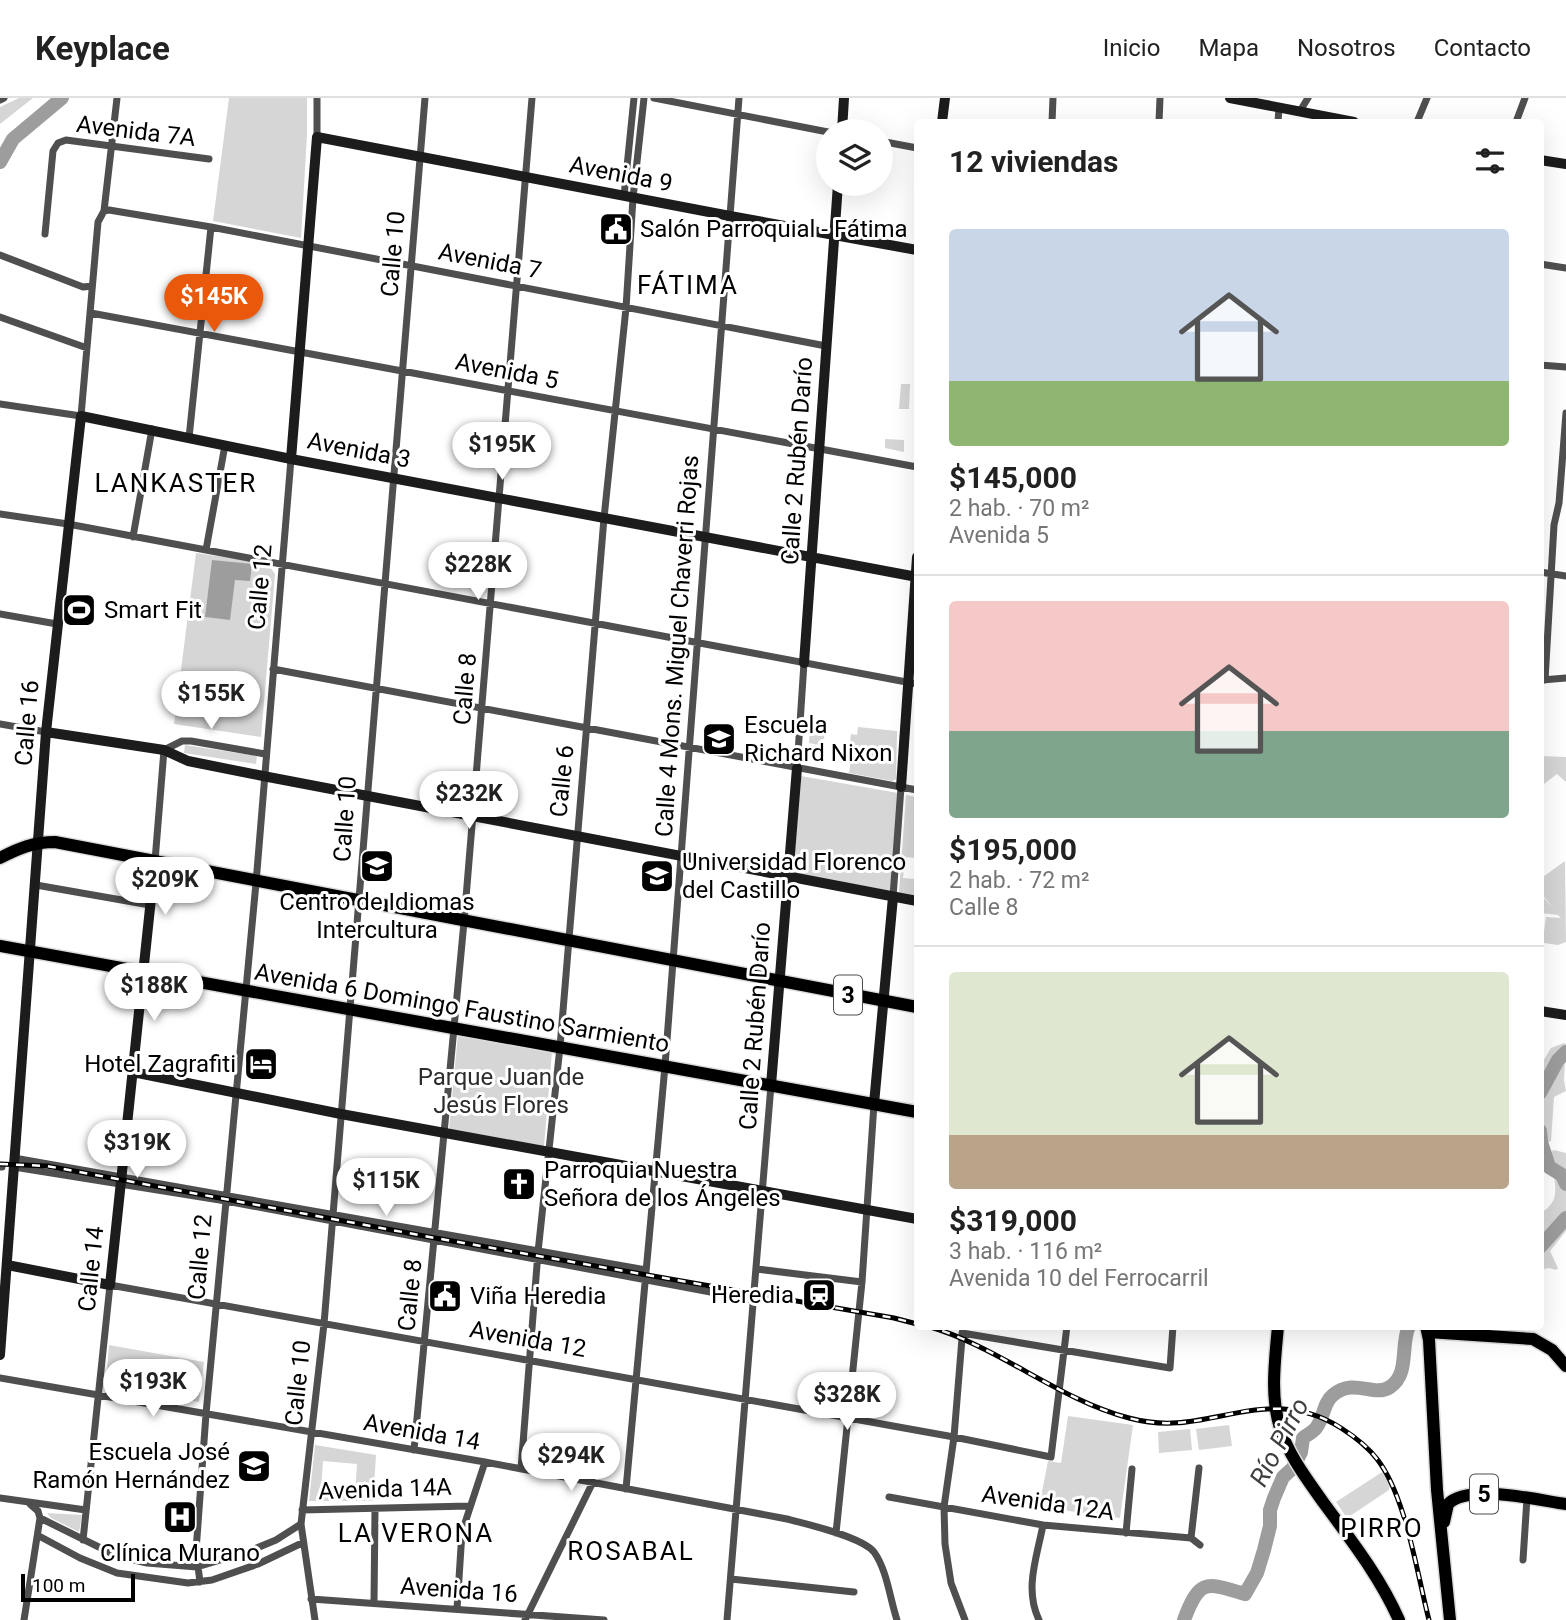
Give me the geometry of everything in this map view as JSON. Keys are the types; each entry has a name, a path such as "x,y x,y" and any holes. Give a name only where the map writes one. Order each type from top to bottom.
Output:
{"main road":[{"name":"3","path":"0,858 22,846 55,842 256,883 914,1006"},
{"name":"Avenida 6 Domingo Faustino Sarmiento","path":"0,946 914,1111"},
{"path":"1278,1330 1274,1394 1280,1426 1290,1452 1372,1570 1399,1620"},
{"path":"1427,1330 1437,1489 1450,1620"},
{"path":"1438,1330 1533,1339 1552,1350 1566,1366"},
{"name":"5","path":"1444,1546 1445,1510 1454,1499 1476,1494 1566,1504"}],"street":[{"name":"Calle 16","path":"0,1355 4,1263 9,1236 46,732 81,416 98,222 104,211 117,98"},
{"name":"Calle 12","path":"200,1582 197,1567 206,1415 283,565 317,137 317,98"},
{"name":"Calle 10","path":"314,1620 302,1543 302,1510 324,1324 425,98"},
{"name":"Calle 8","path":"414,1450 492,604 533,98"},
{"name":"Calle 6","path":"521,1469 538,1256 560,1047 604,518 626,308 634,98"},
{"name":"Calle 6","path":"629,197 644,98"},
{"path":"654,98 816,130"},
{"name":"Calle 4 Mons. Miguel Chaverri Rojas","path":"626,1489 665,1066 739,98"},
{"path":"843,119 844,98"},
{"path":"942,119 945,98"},
{"path":"1052,119 1054,98"},
{"path":"1159,119 1160,98"},
{"path":"1230,98 1339,119"},
{"path":"1300,111 1308,98"},
{"path":"1418,119 1427,98"},
{"path":"1517,119 1525,98"},
{"path":"1278,119 1279,107"},
{"name":"Avenida 9","path":"317,137 914,249"},
{"name":"Avenida 7A","path":"46,234 53,151 58,143 66,140 209,159"},
{"path":"893,143 914,147"},
{"path":"1544,161 1566,164"},
{"name":"Calle 2 Rubén Darío","path":"727,1620 797,768 837,196"},
{"name":"Avenida 7","path":"104,211 211,227 826,346"},
{"path":"190,438 211,227"},
{"path":"0,255 83,287 92,286"},
{"path":"1544,265 1566,268"},
{"name":"Avenida 5","path":"91,313 914,466"},
{"path":"0,317 87,348"},
{"path":"1544,365 1566,367"},
{"name":"Avenida 3","path":"0,404 152,429 291,459 914,577"},
{"path":"1544,656 1566,413"},
{"path":"132,537 152,429"},
{"path":"206,550 225,445"},
{"path":"1557,513 1566,513"},
{"path":"0,514 68,524 913,683"},
{"path":"1544,572 1566,576"},
{"path":"0,614 57,624"},
{"path":"836,1533 862,1282 874,1104 914,648"},
{"path":"273,669 914,789"},
{"path":"1544,680 1566,678"},
{"path":"0,724 164,750 188,761 914,900"},
{"path":"164,750 182,741 191,741 265,754"},
{"name":"Calle 14","path":"83,1540 155,861 164,750"},
{"path":"36,885 150,905"},
{"path":"1544,1012 1566,1015"},
{"path":"133,1072 341,1114 914,1218"},
{"path":"14,1162 121,1179 538,1256 753,1300"},
{"path":"0,1247 9,1236"},
{"path":"538,1256 646,1270"},
{"name":"Avenida 12","path":"4,1263 217,1306 746,1399 1051,1457 1065,1351"},
{"path":"757,1269 862,1282"},
{"path":"965,1620 951,1583 945,1544 944,1507 954,1437 962,1330 1065,1351 1170,1368 1173,1330"},
{"path":"1065,1351 1067,1330"},
{"name":"Avenida 14","path":"0,1378 485,1462 777,1516 836,1533 869,1547 879,1560 897,1620"},
{"path":"457,1609 462,1532 485,1462"},
{"path":"1199,1468 1191,1538 1200,1545"},
{"path":"1126,1533 1132,1469"},
{"path":"527,1617 593,1482"},
{"path":"0,1497 30,1504 86,1510"},
{"name":"Avenida 12A","path":"889,1497 1043,1525 1191,1538"},
{"path":"1522,1560 1527,1498"},
{"path":"24,1620 40,1518 38,1511 30,1504"},
{"name":"Avenida 14A","path":"302,1510 469,1506"},
{"path":"374,1604 375,1508"},
{"path":"40,1518 102,1550 131,1560 197,1567 247,1552 276,1540 301,1524"},
{"path":"1039,1620 1032,1605 1031,1587 1043,1525"},
{"path":"39,1536 80,1558 117,1573 168,1581 200,1582 258,1564 302,1543"},
{"path":"731,1579 854,1592"},
{"name":"Avenida 16","path":"311,1599 457,1609 527,1617 604,1620"}],"green space":[{"path":"19,98 33,98 0,124 0,107"},
{"path":"229,98 307,98 301,238 213,221"},
{"path":"901,384 910,384 909,409 899,409"},
{"path":"885,439 904,440 904,452 885,448"},
{"path":"196,553 267,563 275,574 261,737 174,724"},
{"path":"810,724 825,730 820,745 809,743"},
{"path":"858,727 897,731 896,779 892,781 849,773 851,734 857,735"},
{"path":"185,745 257,756 256,764 184,753"},
{"path":"1544,756 1566,757 1566,782 1557,774 1544,784"},
{"path":"801,776 898,793 891,891 793,873"},
{"path":"906,795 914,796 914,858 905,857 903,878 914,879 914,896 899,893"},
{"path":"1565,861 1566,942 1558,945 1544,943 1546,917 1561,918 1558,915 1544,913 1544,898 1554,909 1544,897 1544,876"},
{"name":"Parque Juan de Jesús Flores","path":"458,1034 552,1052 544,1146 449,1129"},
{"path":"1566,1044 1566,1091 1554,1097 1551,1141 1544,1144 1544,1059 1551,1048"},
{"path":"1554,1150 1566,1153 1566,1231 1550,1251 1558,1268 1556,1270 1544,1269 1544,1211 1554,1198 1555,1188 1554,1177 1544,1170 1544,1156"},
{"path":"109,1345 204,1362 199,1402 108,1386"},
{"path":"1068,1416 1133,1425 1120,1518 1039,1507 1048,1461 1061,1463"},
{"path":"1229,1425 1232,1446 1199,1450 1196,1429"},
{"path":"1190,1429 1192,1450 1159,1453 1158,1432"},
{"path":"315,1445 376,1455 373,1501 309,1501","holes":["323,1461 357,1464 355,1494 321,1491"]},
{"path":"1382,1472 1390,1484 1389,1490 1347,1518 1336,1502"},
{"path":"47,1513 82,1515 79,1532 51,1518"}],"shaded area":[{"path":"212,560 252,564 250,581 235,580 230,620 205,617"}],"waterway":[{"path":"0,162 13,139 62,98"},
{"name":"Río Pirro","path":"1544,1086 1558,1060 1566,1052"},
{"name":"Río Pirro","path":"1544,1151 1549,1167 1562,1175 1566,1184"},
{"name":"Río Pirro","path":"1544,1243 1566,1218"},
{"name":"Río Pirro","path":"1184,1620 1195,1596 1206,1587 1222,1587 1245,1594 1257,1573 1264,1550 1274,1498 1283,1477 1293,1468 1301,1452 1303,1438 1316,1428 1330,1398 1341,1390 1356,1387 1384,1390 1396,1381 1402,1367 1408,1330"}],"railway":[{"path":"0,1164 47,1166 914,1323"},
{"path":"939,1330 978,1346 1077,1398 1129,1418 1147,1422 1178,1423 1277,1409 1300,1411 1331,1422 1365,1446 1377,1459 1396,1493 1429,1620"}],"place":[{"name":"Salón Parroquial - Fátima","path":"616,229"},
{"name":"Smart Fit","path":"79,610"},
{"name":"Escuela Richard Nixon","path":"719,739"},
{"name":"Centro de Idiomas Intercultura","path":"377,866"},
{"name":"Universidad Florenco del Castillo","path":"657,876"},
{"name":"Hotel Zagrafiti","path":"261,1064"},
{"name":"Parroquia Nuestra Señora de los Ángeles","path":"519,1184"},
{"name":"Heredia","path":"819,1295"},
{"name":"Viña Heredia","path":"445,1296"},
{"name":"Escuela José Ramón Hernández","path":"254,1466"},
{"name":"Clínica Murano","path":"180,1517"}],"district":[{"name":"FÁTIMA","path":"688,285"},
{"name":"LANKASTER","path":"176,483"},
{"name":"PIRRO","path":"1382,1528"},
{"name":"LA VERONA","path":"416,1533"},
{"name":"ROSABAL","path":"631,1551"}]}
